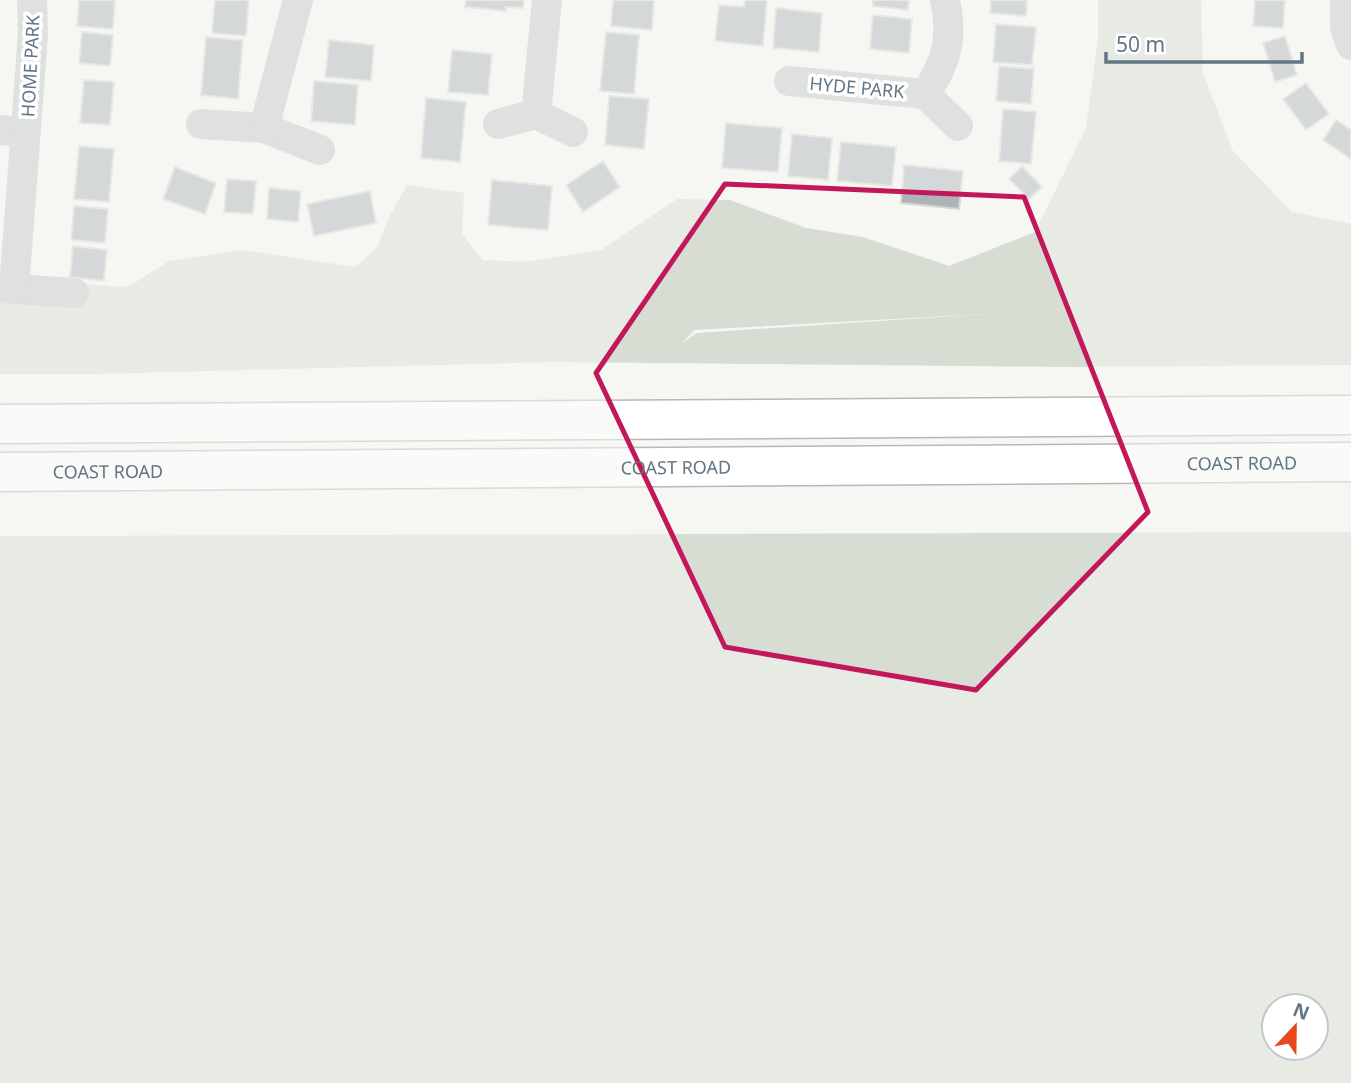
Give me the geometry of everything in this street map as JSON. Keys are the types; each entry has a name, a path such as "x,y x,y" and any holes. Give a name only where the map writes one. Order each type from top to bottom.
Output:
{"highway":[{"path":"0,424 1351,415"},
{"name":"COAST ROAD","path":"0,472 1351,462"}],"street":[{"name":"HOME PARK","path":"32,0 33,34 13,131 7,288 74,293"},
{"path":"264,128 298,0"},
{"path":"536,114 547,0"},
{"name":"HYDE PARK","path":"925,94 938,75 948,44 950,27 945,0"},
{"path":"1345,0 1345,27 1351,45"},
{"name":"HYDE PARK","path":"789,81 925,94 958,126"},
{"path":"498,124 536,114 573,132"},
{"path":"201,124 264,128 320,150"}],"highlighted area":[{"path":"725,184 1024,197 1148,512 976,690 725,647 596,373"}],"shaded area":[{"path":"1098,0 1201,0 1203,74 1233,151 1292,212 1351,224 1351,365 1075,367 553,362 97,374 0,374 0,300 79,284 128,287 169,261 243,250 355,267 377,248 388,219 407,185 464,193 462,234 483,260 524,262 601,250 677,199 730,200 806,228 863,237 949,266 1035,232 1086,128 1098,38","holes":["985,314 697,333 682,343 694,330"]},
{"path":"1351,532 1351,1083 0,1083 0,536"}],"building":[{"path":"79,0 115,0 113,29 77,26"},
{"path":"215,0 249,0 246,36 212,33"},
{"path":"466,0 524,0 523,8 506,7 506,11 465,7"},
{"path":"613,0 654,0 652,30 611,26"},
{"path":"745,0 767,0 763,46 715,41 719,5 744,7"},
{"path":"873,0 909,0 908,10 873,6"},
{"path":"991,0 1027,0 1026,16 990,13"},
{"path":"1255,0 1285,0 1283,28 1253,26"},
{"path":"776,8 822,13 819,52 773,48"},
{"path":"873,15 912,19 909,53 870,49"},
{"path":"996,24 1036,27 1032,65 993,62"},
{"path":"82,32 113,35 110,66 79,63"},
{"path":"606,32 639,35 634,94 600,91"},
{"path":"1285,36 1297,75 1275,82 1263,43"},
{"path":"206,37 243,40 238,99 201,95"},
{"path":"329,40 374,45 371,81 325,77"},
{"path":"452,50 492,54 488,95 448,92"},
{"path":"999,66 1034,69 1031,104 996,101"},
{"path":"84,80 114,82 110,125 80,123"},
{"path":"314,81 358,85 355,125 311,121"},
{"path":"1306,83 1329,114 1306,130 1283,99"},
{"path":"609,96 649,99 644,149 605,145"},
{"path":"426,98 466,102 460,162 421,158"},
{"path":"1003,109 1036,112 1031,164 999,161"},
{"path":"1336,120 1351,130 1351,159 1323,140"},
{"path":"726,123 782,128 778,172 722,168"},
{"path":"792,134 832,138 828,180 788,176"},
{"path":"841,142 896,147 892,186 837,181"},
{"path":"79,146 114,149 109,202 74,199"},
{"path":"603,161 620,187 583,212 566,185"},
{"path":"904,165 963,171 959,209 901,203"},
{"path":"1022,166 1042,187 1029,199 1009,179"},
{"path":"175,167 216,183 205,214 163,199"},
{"path":"227,179 256,181 253,214 224,212"},
{"path":"492,180 552,186 548,230 488,225"},
{"path":"269,188 301,191 298,222 267,219"},
{"path":"370,191 376,223 314,236 307,204"},
{"path":"74,206 108,209 105,243 71,240"},
{"path":"73,246 107,250 104,281 70,277"}]}
